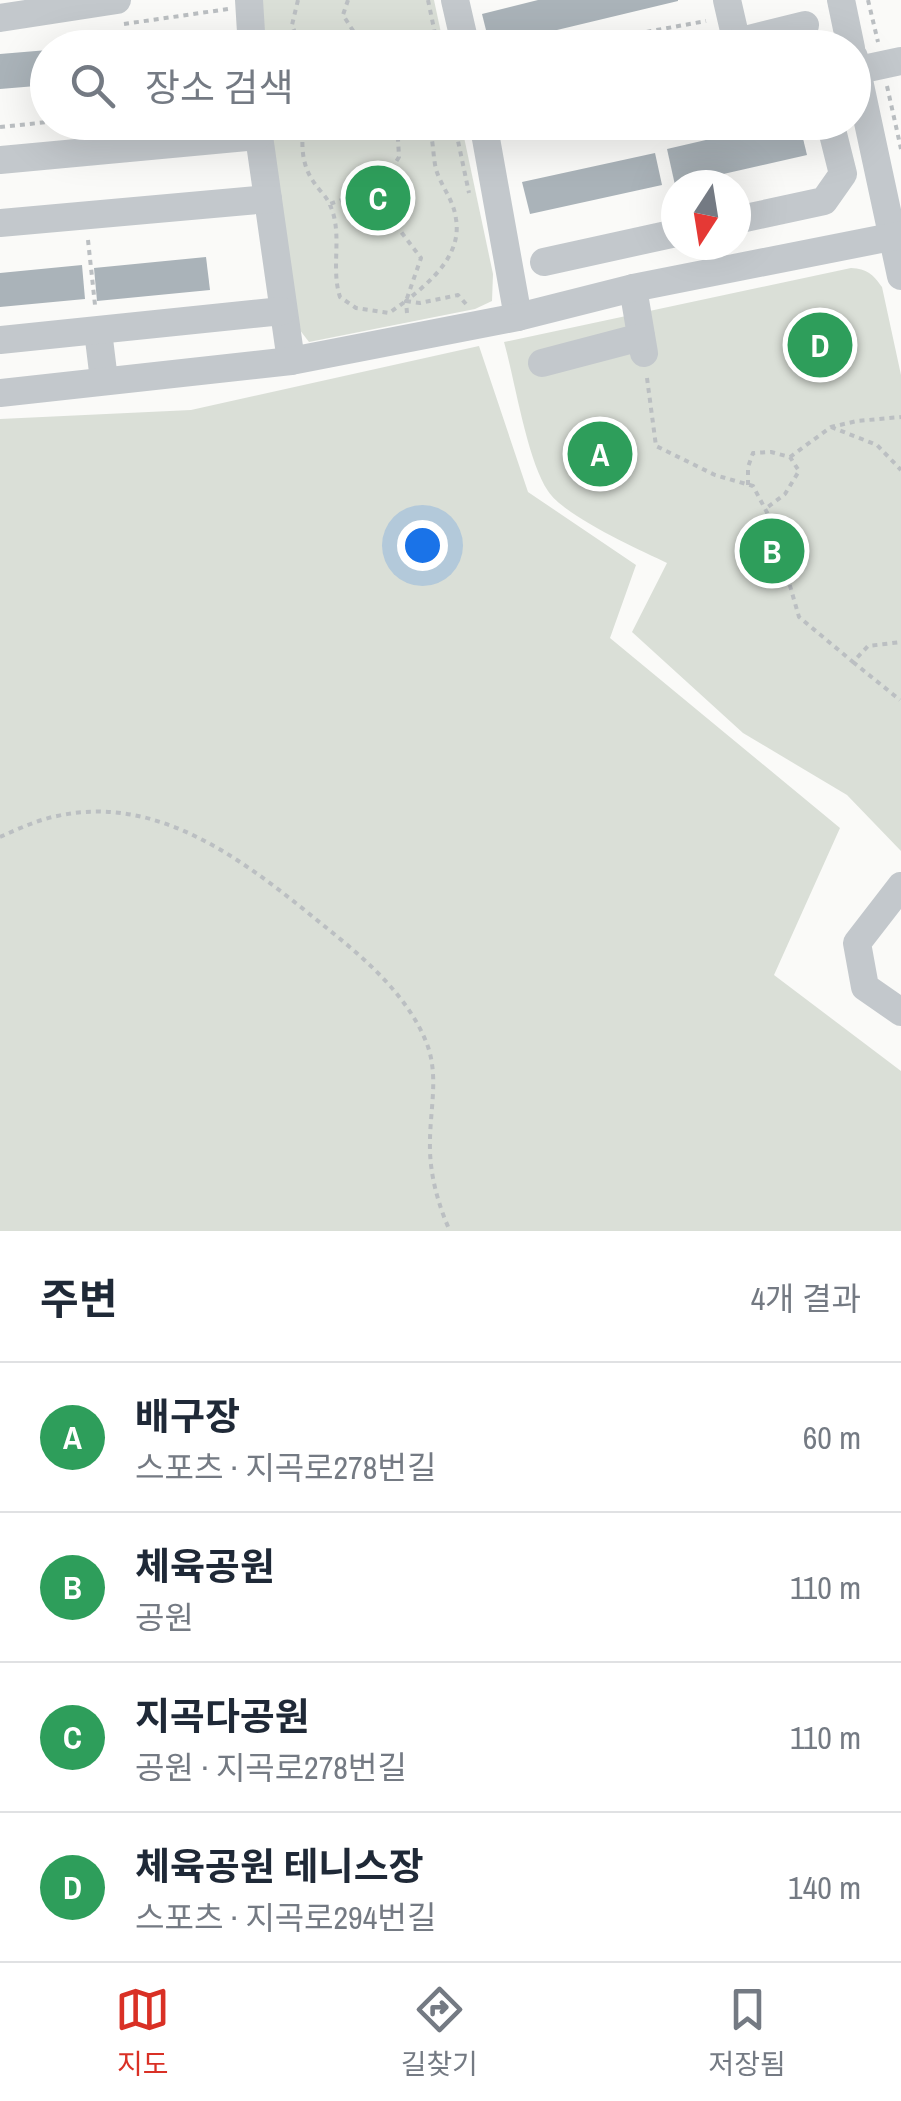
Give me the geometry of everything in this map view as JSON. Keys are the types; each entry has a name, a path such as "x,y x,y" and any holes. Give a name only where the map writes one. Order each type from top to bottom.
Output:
{"street":[{"path":"0,18 47,5 117,0"},
{"path":"249,0 251,30"},
{"path":"455,0 462,30"},
{"path":"841,0 850,30"},
{"path":"790,30 805,26"},
{"path":"871,59 901,61"},
{"path":"871,114 897,236 901,276"},
{"path":"0,160 166,140"},
{"path":"259,140 291,361"},
{"path":"486,140 518,317"},
{"path":"751,217 824,201 843,174 834,140"},
{"path":"0,224 268,199"},
{"path":"544,262 661,236"},
{"path":"0,393 291,361 897,236"},
{"path":"542,363 643,345 633,288"},
{"path":"0,340 282,311"},
{"path":"98,331 104,380"},
{"path":"901,886 857,943 864,987 901,1012"}],"path":[{"path":"294,30 298,0"},
{"path":"348,0 343,14 353,30"},
{"path":"428,0 434,30"},
{"path":"863,30 868,0"},
{"path":"634,30 722,9"},
{"path":"888,86 901,148"},
{"path":"0,127 30,124"},
{"path":"304,140 303,162 330,204 336,243 334,278 340,298 356,308 389,313 434,278 456,242 457,220 436,173 432,140"},
{"path":"330,204 364,192 386,178 399,157 398,140"},
{"path":"386,178 392,220 421,258 406,301 407,314"},
{"path":"85,216 98,331"},
{"path":"406,301 420,303 458,295 475,313"},
{"path":"643,345 656,446 716,475 753,486 765,509 800,617 900,700"},
{"path":"790,457 831,427 901,416"},
{"path":"831,427 877,445 901,470"},
{"path":"748,485 753,454 770,452 790,457 798,471 784,494 765,509"},
{"path":"853,662 868,646 901,642"},
{"path":"0,837 68,814 121,815 163,824 190,832 232,854 337,936 393,990 426,1042 434,1082 430,1152 435,1186 450,1231"}],"shaded area":[{"path":"251,0 434,0 440,30 255,30"},
{"path":"270,140 465,140 493,274 492,301 475,309 309,342 296,325"},
{"path":"851,268 869,273 882,287 901,375 901,851 847,795 743,733 632,632 667,563 585,521 548,491 528,441 504,342"},
{"path":"479,346 528,492 636,565 610,638 840,828 774,975 901,1071 901,1231 0,1231 0,419 191,410"}],"building":[{"path":"538,0 678,0 557,30 486,30 482,14"},
{"path":"30,52 30,86 0,89 0,54"},
{"path":"706,140 803,140 807,155 741,170 672,170 667,149"},
{"path":"655,153 661,185 530,214 522,182"},
{"path":"206,257 210,290 97,301 94,268"},
{"path":"82,265 85,299 0,307 0,273"}],"place":[{"name":"지곡다공원","path":"378,198"},
{"name":"체육공원 테니스장","path":"820,345"},
{"name":"배구장","path":"600,454"},
{"name":"체육공원","path":"772,551"}]}
